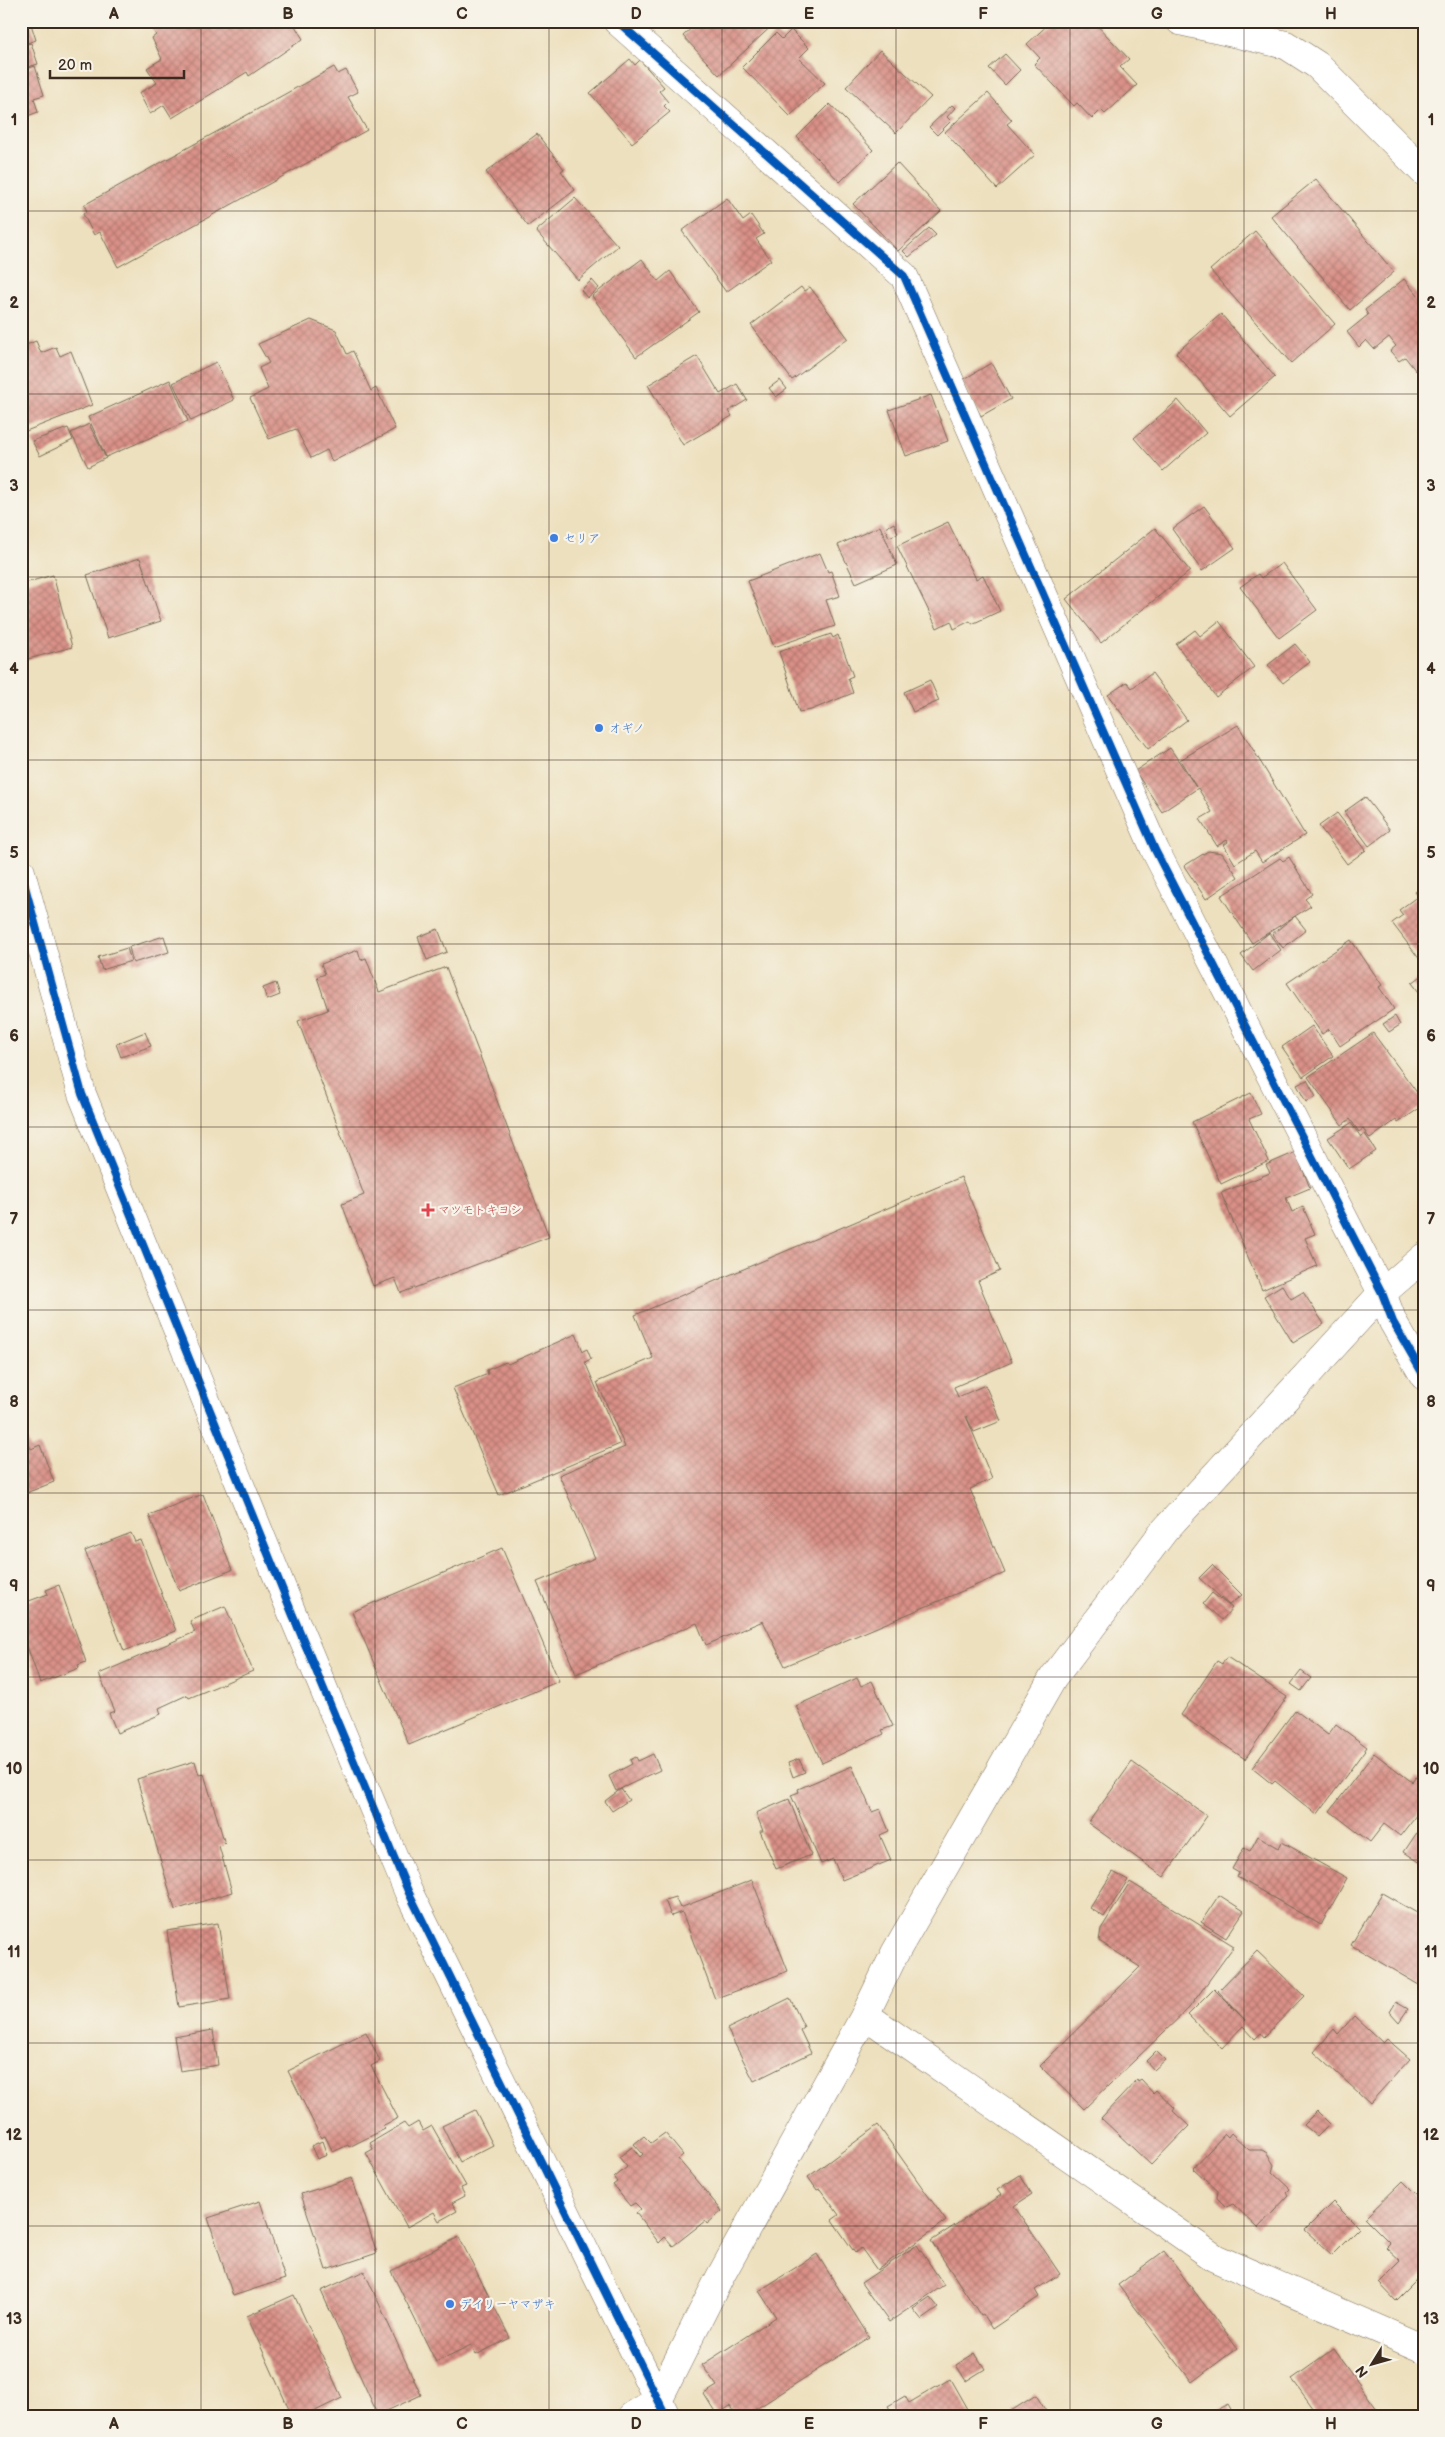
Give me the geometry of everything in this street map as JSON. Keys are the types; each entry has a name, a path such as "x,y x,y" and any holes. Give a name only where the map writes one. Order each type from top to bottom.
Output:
{"street":[{"path":"617,21 904,276 1155,850 1382,1292 1393,1322 1424,1376"},
{"path":"1180,21 1286,45 1317,65 1424,172"},
{"path":"21,872 82,1094 292,1613 408,1891 662,2408"},
{"path":"662,2408 720,2277 866,2015 895,1954 1053,1678 1164,1531 1382,1292 1424,1257"},
{"path":"866,2015 1215,2258 1424,2349"},
{"path":"632,2416 662,2408"}],"building":[{"path":"21,21 30,21 36,40 21,45"},
{"path":"147,21 292,21 303,39 249,76 247,72 172,118 164,105 150,114 139,93 157,83 147,68 162,59 152,38 156,35"},
{"path":"699,21 777,21 719,75 683,36"},
{"path":"1052,21 1093,21 1129,59 1120,67 1137,85 1105,114 1101,110 1092,119 1077,103 1074,106 1034,64 1040,58 1027,44"},
{"path":"791,30 809,48 799,58 825,83 790,116 742,67 776,33 782,39"},
{"path":"31,43 38,64 21,69 21,46"},
{"path":"880,50 931,97 896,133 846,87"},
{"path":"1005,54 1020,70 1005,85 989,68"},
{"path":"630,59 635,65 640,60 664,87 659,91 668,102 664,106 670,112 632,143 590,93"},
{"path":"35,66 44,95 34,98 38,112 25,117 21,105 21,71"},
{"path":"334,67 338,74 346,70 358,92 348,97 367,130 118,267 100,232 94,235 83,214 87,211 84,205"},
{"path":"988,93 1012,120 1007,124 1035,155 997,189 945,132"},
{"path":"830,104 873,150 840,182 797,137"},
{"path":"952,105 955,108 947,117 951,121 937,135 929,127"},
{"path":"537,134 564,169 561,171 575,190 528,226 486,172"},
{"path":"897,163 941,211 898,251 853,204"},
{"path":"1316,179 1394,272 1350,310 1271,216"},
{"path":"575,198 618,246 578,280 536,231"},
{"path":"727,198 743,221 751,215 764,234 756,239 771,260 726,292 682,231"},
{"path":"929,228 936,235 909,257 903,251"},
{"path":"1255,231 1335,324 1291,363 1210,270"},
{"path":"642,259 658,281 670,271 699,312 636,357 592,296"},
{"path":"1404,279 1424,303 1424,365 1416,371 1405,357 1399,361 1390,351 1396,346 1389,337 1374,349 1366,340 1359,347 1347,332 1368,315 1365,310"},
{"path":"592,280 599,288 587,298 581,290"},
{"path":"801,287 804,291 810,287 848,338 792,380 751,325"},
{"path":"1221,314 1275,377 1230,416 1176,353"},
{"path":"311,320 336,330 347,354 353,351 371,391 376,388 395,429 332,462 327,450 311,458 296,429 269,439 250,398 268,389 259,368 269,363 258,344"},
{"path":"36,341 41,353 56,347 60,356 71,351 92,405 21,433 21,347"},
{"path":"697,356 720,394 737,384 747,400 729,411 732,416 683,445 648,385"},
{"path":"216,362 234,400 191,421 173,383"},
{"path":"991,363 1011,399 981,416 961,381"},
{"path":"170,380 188,421 106,457 88,417"},
{"path":"780,380 787,389 776,397 769,388"},
{"path":"931,395 948,441 906,456 889,410"},
{"path":"1178,400 1206,433 1163,471 1134,438"},
{"path":"89,424 106,458 88,467 71,433"},
{"path":"68,428 73,440 40,456 32,441"},
{"path":"1204,506 1235,548 1202,571 1172,529"},
{"path":"948,522 976,579 983,575 1000,611 972,624 970,621 954,629 951,621 937,628 897,546"},
{"path":"894,523 898,533 889,537 885,528"},
{"path":"880,526 897,565 856,583 838,545"},
{"path":"1155,528 1190,571 1101,643 1066,599"},
{"path":"820,553 828,572 831,571 840,596 826,600 835,626 774,647 748,581"},
{"path":"140,558 161,621 108,638 87,575"},
{"path":"1282,563 1317,610 1279,638 1240,587 1258,574 1261,578"},
{"path":"53,575 72,647 21,661 21,584"},
{"path":"1219,621 1254,667 1216,697 1176,644 1195,630 1200,636"},
{"path":"831,634 833,638 838,635 853,676 848,678 853,693 811,710 799,712 779,652"},
{"path":"1295,644 1310,662 1283,683 1268,665"},
{"path":"1152,673 1187,720 1148,749 1108,695 1127,682 1132,688"},
{"path":"930,680 939,701 913,712 904,692"},
{"path":"1238,725 1305,835 1262,862 1255,851 1235,864 1224,845 1228,842 1227,840 1217,846 1200,819 1212,812 1198,788 1162,812 1135,771 1170,748 1196,787 1180,760"},
{"path":"1365,797 1390,830 1369,846 1344,812"},
{"path":"1337,813 1366,850 1347,864 1319,826"},
{"path":"1208,851 1222,853 1238,877 1206,899 1184,866"},
{"path":"1289,857 1312,894 1305,899 1311,906 1252,943 1221,896 1280,858 1283,861"},
{"path":"1424,886 1424,965 1392,923 1403,915 1399,910 1418,896 1415,892"},
{"path":"1295,916 1306,930 1283,948 1272,934"},
{"path":"438,929 447,952 427,960 418,937"},
{"path":"1269,933 1281,950 1253,971 1241,955"},
{"path":"164,936 169,952 133,963 129,947"},
{"path":"1351,940 1382,985 1379,987 1394,1009 1340,1046 1329,1029 1322,1034 1287,983"},
{"path":"127,948 131,961 102,970 98,957"},
{"path":"358,950 361,960 366,958 379,992 446,967 549,1237 401,1293 395,1278 373,1286 342,1204 364,1195 298,1021 328,1010 317,977 325,974 321,964"},
{"path":"1424,974 1424,988 1419,992 1412,983"},
{"path":"276,983 280,995 267,1000 263,988"},
{"path":"1395,1016 1400,1025 1389,1032 1383,1024"},
{"path":"1312,1026 1333,1056 1303,1077 1282,1047"},
{"path":"145,1032 151,1046 121,1057 116,1044"},
{"path":"1373,1033 1424,1102 1424,1105 1398,1123 1396,1120 1370,1139 1363,1129 1359,1132 1350,1119 1342,1125 1308,1077"},
{"path":"1307,1080 1316,1097 1306,1102 1297,1085"},
{"path":"1251,1093 1261,1114 1249,1119 1269,1161 1221,1184 1192,1122"},
{"path":"1351,1123 1361,1137 1365,1134 1376,1151 1349,1169 1328,1138"},
{"path":"1296,1152 1310,1188 1286,1198 1292,1212 1303,1207 1315,1234 1305,1238 1317,1266 1262,1290 1221,1193 1270,1173 1266,1165"},
{"path":"961,1177 1000,1271 978,1281 1012,1362 954,1387 958,1397 985,1385 1001,1421 974,1432 966,1416 992,1479 970,1489 1005,1573 785,1666 763,1621 706,1645 697,1623 576,1674 537,1582 595,1558 559,1475 625,1447 597,1382 653,1358 635,1315"},
{"path":"1282,1285 1291,1299 1303,1292 1324,1324 1293,1343 1264,1296"},
{"path":"576,1334 583,1351 587,1349 591,1359 585,1362 620,1444 499,1495 453,1388 488,1374 487,1370 506,1362 508,1364"},
{"path":"21,1426 31,1449 40,1445 54,1482 21,1495"},
{"path":"203,1494 232,1570 179,1591 149,1515"},
{"path":"131,1533 135,1542 141,1540 176,1631 124,1651 85,1551"},
{"path":"502,1548 559,1681 409,1745 352,1612"},
{"path":"1212,1565 1242,1595 1229,1605 1199,1578"},
{"path":"59,1585 86,1662 78,1665 79,1668 40,1683 21,1629 21,1604 48,1594 46,1590"},
{"path":"1212,1593 1232,1608 1222,1620 1203,1604"},
{"path":"225,1606 253,1671 189,1698 187,1695 159,1708 161,1714 117,1733 109,1713 115,1711 99,1674 195,1632 190,1621"},
{"path":"1227,1657 1287,1697 1245,1759 1181,1715 1217,1661 1222,1664"},
{"path":"1301,1671 1311,1678 1301,1691 1291,1684"},
{"path":"857,1678 861,1686 872,1681 893,1726 882,1730 884,1734 822,1763 796,1706"},
{"path":"1295,1710 1328,1735 1336,1724 1367,1747 1317,1815 1275,1781 1272,1784 1252,1768"},
{"path":"1374,1753 1412,1782 1416,1777 1424,1783 1424,1805 1400,1836 1384,1824 1370,1842 1330,1811"},
{"path":"653,1754 660,1770 616,1791 609,1776 632,1764 630,1760 636,1757 638,1761"},
{"path":"799,1759 805,1772 793,1777 788,1763"},
{"path":"195,1761 199,1775 204,1774 225,1844 219,1846 232,1892 175,1910 137,1779"},
{"path":"1132,1762 1207,1816 1164,1877 1088,1823"},
{"path":"852,1766 872,1812 880,1809 889,1831 880,1835 891,1860 842,1880 833,1859 821,1864 791,1795 799,1792 798,1789"},
{"path":"621,1789 629,1800 612,1811 605,1801"},
{"path":"789,1799 811,1855 776,1869 760,1831 763,1831 756,1813"},
{"path":"1424,1822 1424,1865 1404,1852"},
{"path":"1258,1836 1279,1848 1282,1842 1347,1878 1321,1925 1237,1877 1239,1873 1232,1869 1244,1848 1250,1851"},
{"path":"1113,1872 1128,1880 1104,1917 1090,1908"},
{"path":"752,1880 788,1971 715,1999 682,1912 671,1916 665,1900 675,1897 680,1908"},
{"path":"1130,1882 1234,1946 1189,2008 1084,2109 1040,2066 1140,1967 1099,1941 1101,1929"},
{"path":"1382,1893 1424,1917 1424,1988 1351,1945"},
{"path":"1219,1895 1244,1911 1226,1938 1201,1922"},
{"path":"218,1923 230,1999 179,2007 167,1931"},
{"path":"1257,1951 1304,1996 1264,2037 1261,2033 1255,2039 1243,2026 1222,2048 1188,2015 1214,1989 1246,2021 1218,1991"},
{"path":"790,1998 804,2027 800,2030 811,2053 754,2081 727,2029"},
{"path":"1396,2002 1408,2009 1399,2022 1390,2012"},
{"path":"1354,2016 1383,2043 1387,2039 1410,2059 1370,2103 1314,2052 1334,2029 1338,2034"},
{"path":"213,2030 218,2065 180,2071 174,2037"},
{"path":"366,2032 380,2061 371,2066 398,2118 382,2126 385,2129 349,2147 348,2145 333,2152 325,2136 321,2138 288,2071"},
{"path":"1156,2051 1165,2060 1154,2070 1146,2061"},
{"path":"1137,2080 1138,2082 1141,2080 1153,2093 1156,2090 1175,2108 1173,2111 1189,2126 1151,2165 1101,2118"},
{"path":"475,2110 493,2145 460,2162 442,2126"},
{"path":"1317,2111 1330,2124 1317,2137 1303,2125"},
{"path":"418,2122 423,2131 432,2126 466,2186 461,2188 465,2196 452,2203 457,2211 439,2221 434,2212 407,2227 366,2153 373,2149 370,2143 404,2123 408,2128"},
{"path":"878,2125 946,2221 877,2270 861,2248 855,2253 832,2220 839,2215 820,2189 817,2190 808,2177"},
{"path":"665,2133 683,2155 678,2159 722,2211 707,2224 705,2221 673,2246 665,2237 659,2243 636,2213 641,2209 635,2203 630,2206 613,2185 617,2182 614,2178 627,2167 619,2157 632,2147 640,2157 643,2154 634,2144 644,2136 651,2143"},
{"path":"1231,2133 1249,2150 1262,2150 1267,2153 1274,2165 1272,2172 1290,2189 1287,2192 1289,2195 1258,2228 1233,2204 1226,2207 1217,2198 1218,2191 1193,2168 1225,2134 1228,2137"},
{"path":"322,2141 327,2155 317,2159 311,2146"},
{"path":"1020,2175 1032,2194 1014,2206 1060,2274 1035,2290 1039,2297 992,2329 983,2315 981,2316 931,2241 1001,2195 997,2190"},
{"path":"352,2178 377,2253 326,2270 301,2194"},
{"path":"1403,2181 1424,2202 1424,2273 1396,2301 1379,2283 1401,2261 1386,2247 1390,2243 1365,2218"},
{"path":"260,2201 285,2279 233,2296 208,2218"},
{"path":"1333,2202 1359,2228 1332,2255 1305,2230"},
{"name":"デイリーヤマザキ","path":"459,2237 510,2338 476,2355 471,2345 436,2362 391,2271"},
{"path":"917,2245 944,2285 889,2322 861,2283"},
{"path":"1164,2251 1237,2348 1192,2382 1118,2285"},
{"path":"817,2254 869,2337 745,2416 736,2416 730,2406 717,2415 704,2394 717,2386 702,2365 776,2317 759,2291"},
{"path":"364,2271 421,2395 378,2415 321,2291"},
{"path":"294,2295 342,2398 305,2416 292,2416 247,2316"},
{"path":"930,2297 939,2308 922,2320 913,2309"},
{"path":"1334,2349 1382,2416 1319,2416 1292,2379"},
{"path":"975,2353 985,2369 966,2381 956,2365"},
{"path":"950,2379 971,2416 894,2416 888,2406 905,2396 909,2403"},
{"path":"1036,2395 1049,2416 1014,2416 1011,2411"},
{"path":"1228,2405 1234,2416 1206,2416"}],"cycle path":[{"path":"617,21 904,276 1155,850 1382,1293 1393,1322 1424,1376"},
{"path":"21,872 82,1094 292,1613 408,1891 666,2416"}],"place":[{"name":"セリア","path":"554,538"},
{"name":"オギノ","path":"599,728"},
{"name":"マツモトキヨシ","path":"428,1210"},
{"name":"デイリーヤマザキ","path":"450,2304"}]}
